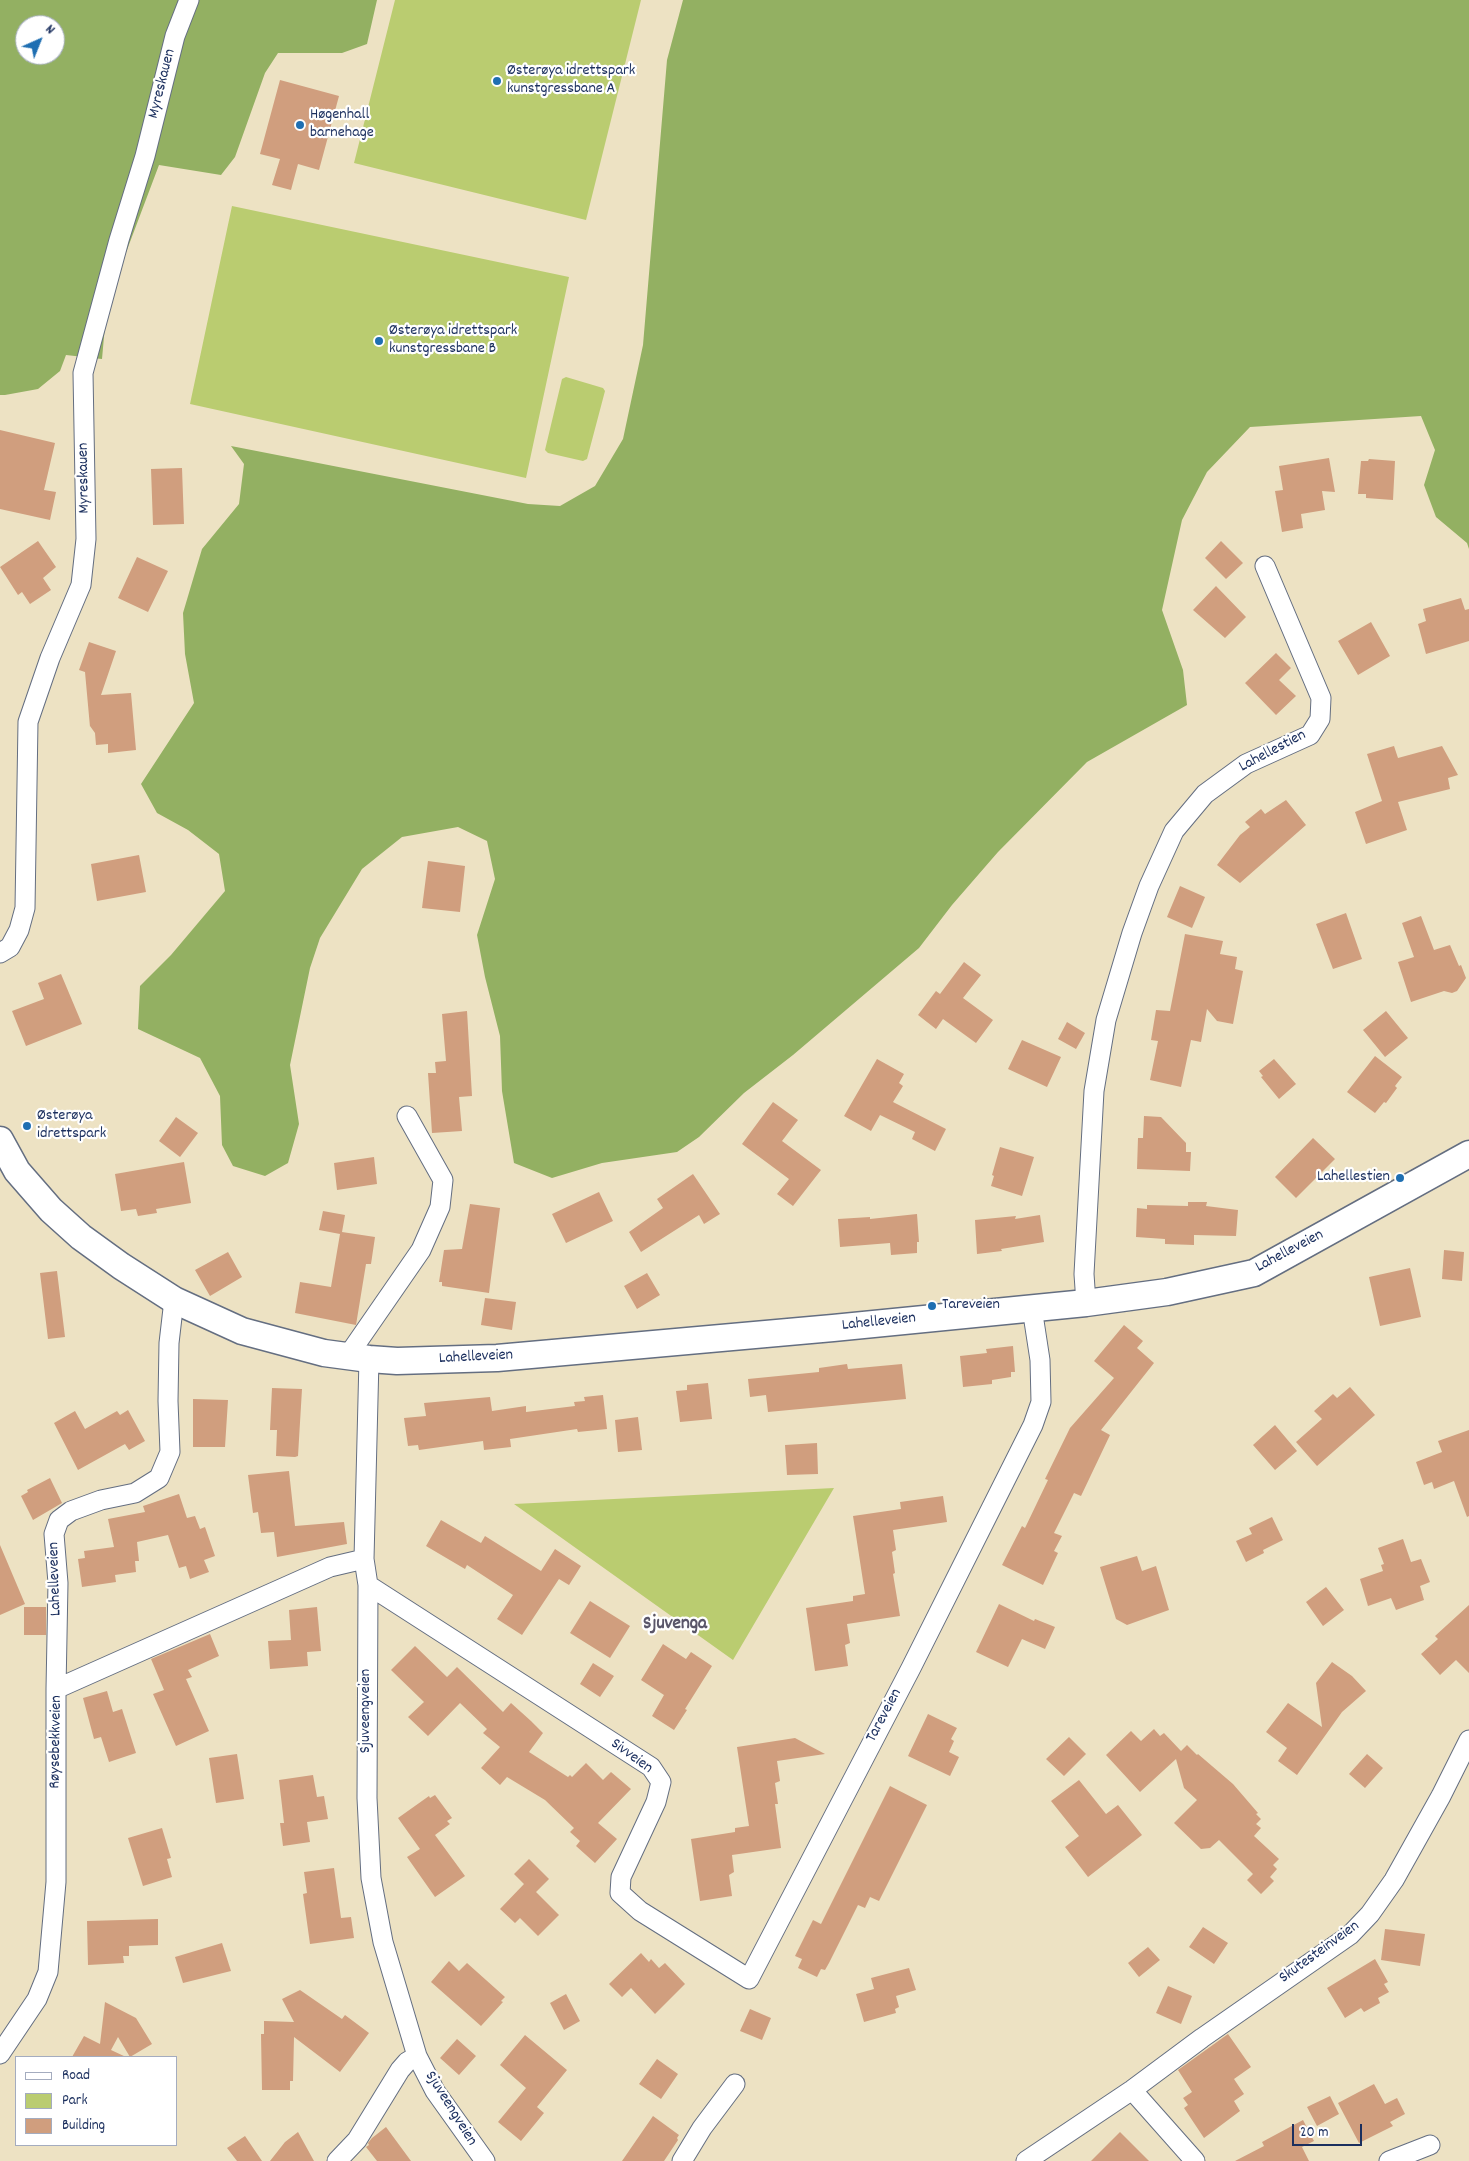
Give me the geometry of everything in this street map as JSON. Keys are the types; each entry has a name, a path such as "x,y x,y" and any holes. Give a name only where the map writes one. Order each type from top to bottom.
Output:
{"street":[{"name":"Myreskauen","path":"0,953 10,947 19,930 25,908 28,722 50,658 81,585 86,539 83,373 119,240 145,156 175,36 189,0"},
{"name":"Lahellestien","path":"1086,1303 1084,1274 1094,1091 1106,1020 1132,933 1149,886 1174,831 1205,794 1246,764 1310,735 1320,720 1321,698 1265,566"},
{"path":"358,1358 422,1250 440,1207 443,1180 408,1116"},
{"name":"Lahelleveien","path":"0,1140 17,1171 51,1210 81,1237 121,1266 174,1300 242,1331 324,1353 397,1361 497,1358 1086,1303 1167,1292 1254,1273 1469,1154"},
{"name":"Lahelleveien","path":"56,1688 58,1583 54,1534 59,1520 71,1511 101,1500 135,1493 159,1478 170,1452 168,1400 169,1343 174,1300"},
{"name":"Tareveien","path":"748,1979 907,1676 1033,1425 1041,1402 1040,1360 1032,1308"},
{"name":"Sjuveengveien","path":"358,1358 364,1559 368,1585 367,1798 371,1878 383,1942 418,2056 435,2091 485,2161"},
{"name":"Røysebekkveien","path":"0,2054 33,2006 48,1972 56,1882 56,1688 330,1567 364,1559"},
{"name":"Sivveien","path":"368,1585 651,1768 661,1782 656,1802 621,1878 620,1893 640,1911 748,1979"},
{"name":"Skutesteinveien","path":"1026,2161 1132,2090 1202,2038 1350,1935 1360,1925 1394,1880 1441,1796 1469,1740"},
{"name":"Sjuveengveien","path":"337,2161 357,2140 400,2070 407,2062 418,2056"},
{"path":"682,2161 702,2128 735,2084"},
{"path":"1132,2090 1195,2161"},
{"path":"1389,2161 1430,2145"}],"green space":[{"path":"0,0 377,0 367,44 342,53 278,53 265,73 235,157 221,175 159,165 107,303 102,359 66,355 60,371 38,389 0,395"},
{"name":"Østerøya idrettspark kunstgressbane A","path":"395,0 641,0 586,220 354,163"},
{"path":"683,0 1469,0 1469,549 1467,543 1436,517 1424,485 1435,450 1421,416 1250,427 1207,472 1182,520 1162,610 1183,670 1187,705 1087,762 998,852 952,905 919,948 793,1055 744,1093 699,1137 677,1152 602,1163 552,1178 514,1163 502,1091 500,1036 485,977 477,935 495,879 487,841 458,827 402,837 362,869 320,938 310,968 290,1065 299,1124 288,1163 265,1176 233,1166 222,1145 220,1096 200,1058 138,1029 140,986 171,955 225,891 219,854 188,830 157,813 141,784 194,703 185,654 183,613 202,549 239,504 244,464 231,446 528,504 560,506 595,486 623,439 643,345 667,60"},
{"name":"Østerøya idrettspark kunstgressbane B","path":"232,206 569,277 526,478 190,404"},
{"path":"566,377 603,388 605,391 587,459 583,461 548,453 545,450 562,379"},
{"path":"834,1488 733,1660 514,1504"}],"building":[{"path":"280,80 339,96 319,170 298,164 291,190 272,185 280,159 260,154"},
{"path":"0,430 55,443 44,490 56,492 50,520 0,509"},
{"path":"1329,458 1335,492 1322,491 1325,510 1301,514 1303,528 1282,532 1275,491 1283,490 1279,466"},
{"path":"1369,459 1395,461 1393,500 1366,498 1366,494 1358,494 1361,461 1368,461"},
{"path":"182,468 184,524 153,525 151,469"},
{"path":"38,541 56,567 43,578 51,590 30,604 22,592 18,595 0,567"},
{"path":"1221,541 1243,563 1226,579 1205,558"},
{"path":"137,557 168,571 148,612 118,598"},
{"path":"1216,586 1246,617 1225,638 1193,610"},
{"path":"1461,598 1465,610 1469,609 1469,641 1426,654 1418,624 1426,621 1423,609"},
{"path":"1371,622 1390,656 1358,675 1338,641"},
{"path":"89,642 116,651 101,695 131,693 136,750 108,753 108,744 96,745 95,733 90,727 85,672 79,670"},
{"path":"1276,653 1291,668 1279,680 1296,696 1276,715 1245,683"},
{"path":"1394,746 1398,758 1442,746 1458,775 1448,778 1450,789 1398,802 1407,830 1366,844 1355,812 1382,801 1367,754"},
{"path":"1286,800 1306,825 1240,883 1217,865 1240,835 1250,827 1245,822 1261,809 1265,814"},
{"path":"139,855 146,892 97,901 91,864"},
{"path":"428,861 465,866 460,912 422,908"},
{"path":"1180,886 1205,897 1192,928 1167,917"},
{"path":"1346,913 1362,959 1333,969 1316,924"},
{"path":"1421,916 1434,950 1450,945 1466,978 1457,991 1452,993 1444,991 1411,1002 1398,962 1414,957 1402,923"},
{"path":"1185,934 1223,941 1220,954 1237,957 1235,969 1243,971 1233,1024 1217,1021 1207,1009 1201,1042 1191,1040 1181,1087 1150,1080 1158,1041 1151,1040 1156,1010 1170,1011"},
{"path":"964,962 981,975 963,998 993,1020 976,1043 943,1019 936,1029 918,1015 936,991 940,994"},
{"path":"61,974 82,1024 26,1046 12,1011 44,999 38,983"},
{"path":"467,1011 472,1096 459,1097 462,1131 432,1133 428,1073 436,1073 435,1062 446,1061 442,1014"},
{"path":"1386,1011 1408,1038 1385,1057 1363,1030"},
{"path":"1067,1022 1085,1033 1076,1049 1058,1039"},
{"path":"1022,1040 1061,1057 1047,1087 1008,1069"},
{"path":"1375,1056 1402,1077 1395,1086 1397,1088 1386,1103 1384,1102 1375,1113 1347,1092"},
{"path":"877,1059 904,1074 899,1083 903,1086 893,1102 946,1129 935,1151 912,1139 915,1132 880,1115 871,1131 844,1116"},
{"path":"1274,1059 1296,1084 1279,1099 1261,1077 1263,1076 1259,1071"},
{"path":"773,1102 798,1120 782,1141 821,1170 793,1206 777,1194 789,1179 742,1144"},
{"path":"1144,1116 1161,1117 1186,1143 1186,1152 1191,1152 1190,1171 1137,1169 1138,1138 1143,1138"},
{"path":"176,1117 198,1133 180,1157 159,1141"},
{"path":"1313,1138 1335,1159 1296,1198 1275,1177"},
{"path":"1000,1147 1034,1157 1022,1196 991,1186"},
{"path":"374,1157 377,1184 337,1190 334,1163"},
{"path":"184,1162 191,1203 156,1209 157,1213 138,1216 136,1209 121,1211 115,1174"},
{"path":"693,1174 720,1214 704,1224 699,1215 641,1252 629,1232 663,1208 657,1199"},
{"path":"599,1192 613,1221 566,1243 552,1214"},
{"path":"1188,1202 1207,1202 1206,1206 1238,1210 1236,1236 1194,1235 1194,1245 1165,1244 1165,1239 1136,1237 1137,1208 1147,1209 1147,1205 1188,1206"},
{"path":"470,1204 500,1208 489,1293 442,1286 442,1282 439,1282 444,1250 462,1249"},
{"path":"323,1211 345,1215 342,1232 375,1237 371,1264 366,1264 356,1325 295,1313 300,1282 331,1287 340,1234 319,1230"},
{"path":"917,1214 919,1242 917,1242 917,1253 891,1255 890,1243 840,1247 838,1219 870,1217 870,1219"},
{"path":"1040,1215 1044,1242 977,1254 975,1220 1016,1216 1015,1219"},
{"path":"1444,1250 1464,1252 1462,1281 1442,1279"},
{"path":"228,1252 242,1277 210,1296 195,1270"},
{"path":"1410,1268 1421,1317 1380,1326 1369,1277"},
{"path":"57,1271 65,1337 48,1339 40,1273"},
{"path":"647,1273 660,1295 637,1309 624,1286"},
{"path":"485,1298 516,1302 512,1330 481,1325"},
{"path":"1124,1325 1143,1341 1137,1348 1154,1363 1101,1430 1110,1435 1081,1496 1074,1493 1054,1533 1062,1536 1054,1551 1058,1553 1043,1585 1002,1565 1022,1526 1025,1528 1048,1480 1045,1479 1070,1428 1114,1378 1094,1361"},
{"path":"1013,1346 1015,1372 1011,1372 1011,1377 992,1380 992,1384 963,1387 960,1356 987,1353 986,1349"},
{"path":"847,1364 848,1369 902,1364 906,1399 768,1412 766,1395 750,1397 748,1379 819,1372 819,1368"},
{"path":"708,1383 712,1419 680,1422 676,1391 687,1390 687,1385"},
{"path":"1350,1387 1375,1415 1317,1466 1296,1442 1322,1419 1314,1411 1333,1394 1337,1398"},
{"path":"272,1388 302,1389 298,1456 276,1456 277,1430 270,1430"},
{"path":"603,1395 607,1429 578,1432 577,1429 510,1439 511,1447 484,1450 483,1441 419,1450 418,1445 408,1446 404,1418 426,1416 424,1403 490,1397 492,1411 526,1406 526,1412 575,1406 574,1402 585,1401 584,1397"},
{"path":"193,1399 228,1400 225,1447 193,1447"},
{"path":"128,1410 145,1441 129,1450 125,1444 78,1470 54,1423 75,1411 85,1429 117,1411 120,1415"},
{"path":"638,1417 642,1450 618,1452 615,1420"},
{"path":"1275,1425 1297,1451 1275,1470 1253,1445"},
{"path":"1469,1430 1469,1516 1467,1517 1454,1481 1434,1489 1432,1482 1424,1485 1416,1462 1442,1452 1438,1441"},
{"path":"817,1443 818,1474 787,1475 785,1445"},
{"path":"289,1471 295,1526 344,1522 347,1544 277,1557 274,1532 261,1533 258,1512 253,1513 248,1475"},
{"path":"50,1478 62,1503 33,1520 21,1496 28,1492 27,1490"},
{"path":"179,1494 187,1518 195,1516 200,1529 205,1527 215,1556 204,1560 209,1572 190,1579 186,1566 179,1568 168,1535 137,1542 139,1561 135,1561 136,1572 115,1575 116,1582 82,1587 78,1559 85,1558 84,1551 114,1547 108,1519 145,1512 143,1506"},
{"path":"943,1496 947,1522 893,1530 896,1550 892,1552 895,1573 893,1574 900,1616 847,1624 850,1643 845,1645 848,1666 815,1671 806,1608 853,1601 853,1596 865,1594 853,1516 901,1509 900,1502"},
{"path":"1272,1517 1283,1540 1263,1550 1264,1553 1246,1562 1236,1541 1252,1534 1249,1528"},
{"path":"441,1520 481,1543 485,1536 541,1571 555,1549 581,1566 569,1585 559,1579 522,1635 497,1619 513,1595 467,1565 465,1569 426,1546"},
{"path":"1403,1539 1411,1562 1421,1559 1430,1582 1420,1586 1424,1600 1396,1610 1391,1598 1368,1606 1360,1579 1383,1571 1381,1565 1384,1564 1378,1548"},
{"path":"0,1545 25,1604 0,1615"},
{"path":"1137,1556 1142,1571 1156,1566 1169,1610 1127,1625 1116,1619 1100,1567"},
{"path":"1326,1587 1344,1610 1323,1626 1306,1602"},
{"path":"590,1601 630,1626 610,1658 570,1633"},
{"path":"999,1604 1034,1621 1035,1619 1055,1627 1045,1649 1022,1639 1008,1667 976,1652"},
{"path":"1469,1605 1469,1673 1456,1660 1440,1675 1421,1654 1438,1639 1435,1636"},
{"path":"24,1607 46,1607 46,1635 24,1635"},
{"path":"317,1607 321,1651 307,1652 308,1666 270,1669 268,1641 291,1640 289,1610"},
{"path":"210,1634 219,1656 188,1670 192,1677 186,1679 209,1731 176,1746 153,1694 164,1690 151,1659"},
{"path":"663,1644 686,1659 691,1652 712,1666 674,1730 652,1716 664,1695 641,1680"},
{"path":"415,1646 447,1677 457,1667 503,1712 511,1703 531,1721 543,1733 529,1752 568,1777 570,1775 572,1777 586,1763 603,1780 611,1772 631,1789 598,1823 617,1839 595,1863 576,1846 580,1841 570,1832 574,1828 545,1800 507,1777 500,1785 481,1768 500,1747 483,1733 487,1729 460,1703 428,1736 408,1717 424,1702 391,1670"},
{"path":"1332,1662 1352,1676 1366,1691 1342,1712 1297,1775 1278,1761 1287,1748 1266,1732 1288,1703 1322,1727 1316,1683"},
{"path":"593,1663 614,1676 600,1697 580,1684"},
{"path":"107,1691 113,1712 122,1709 136,1753 109,1762 101,1737 94,1739 83,1698"},
{"path":"928,1714 957,1728 951,1739 954,1741 949,1752 959,1757 950,1776 908,1756"},
{"path":"1154,1729 1160,1736 1164,1733 1181,1751 1187,1745 1233,1784 1258,1813 1256,1814 1261,1819 1256,1824 1261,1828 1254,1836 1279,1859 1273,1865 1277,1869 1270,1877 1274,1881 1261,1894 1247,1880 1253,1874 1219,1840 1210,1848 1201,1849 1174,1823 1197,1800 1184,1788 1176,1759 1140,1792 1106,1755 1131,1731 1141,1741"},
{"path":"1069,1737 1086,1754 1064,1776 1046,1759"},
{"path":"795,1738 825,1754 777,1761 780,1781 775,1783 778,1804 775,1804 781,1848 732,1855 734,1872 729,1875 732,1896 700,1901 691,1839 735,1832 735,1828 749,1826 737,1747"},
{"path":"237,1754 244,1799 216,1803 209,1758"},
{"path":"1367,1754 1383,1768 1365,1788 1349,1774"},
{"path":"313,1775 317,1797 324,1796 328,1819 307,1822 310,1842 283,1846 280,1823 284,1823 279,1780"},
{"path":"1079,1780 1106,1814 1118,1805 1142,1835 1088,1877 1065,1847 1079,1836 1051,1801"},
{"path":"890,1786 927,1805 879,1901 870,1897 865,1908 858,1905 829,1963 825,1970 821,1969 817,1977 798,1968 802,1959 795,1956 813,1920 821,1924"},
{"path":"435,1795 452,1818 447,1821 450,1824 435,1835 465,1876 435,1897 407,1857 420,1849 398,1818 429,1796 430,1798"},
{"path":"162,1828 171,1858 167,1859 172,1877 143,1886 128,1838"},
{"path":"529,1859 549,1879 536,1892 559,1915 538,1936 520,1918 515,1923 500,1909 524,1884 514,1874"},
{"path":"334,1868 341,1918 351,1917 354,1938 310,1944 303,1894 307,1893 304,1872"},
{"path":"158,1919 158,1945 129,1946 129,1956 123,1956 124,1963 88,1965 87,1921"},
{"path":"1203,1927 1228,1943 1214,1964 1189,1947"},
{"path":"1385,1929 1425,1934 1420,1966 1381,1960"},
{"path":"222,1943 231,1971 183,1983 175,1957"},
{"path":"1148,1947 1160,1960 1139,1977 1128,1963"},
{"path":"641,1953 649,1962 651,1959 659,1968 665,1963 685,1984 655,2014 631,1988 622,1997 609,1984"},
{"path":"1375,1959 1388,1982 1384,1984 1389,1992 1378,1998 1380,2003 1364,2012 1361,2008 1345,2018 1327,1988"},
{"path":"449,1961 459,1971 467,1963 505,1997 501,2001 503,2002 481,2026 431,1982"},
{"path":"909,1968 916,1990 896,1996 899,2007 895,2009 896,2013 864,2022 856,1994 874,1989 871,1978"},
{"path":"1168,1986 1192,1996 1181,2024 1156,2013"},
{"path":"300,1990 342,2019 345,2015 369,2033 340,2072 294,2037 293,2081 290,2081 290,2090 262,2090 261,2034 264,2034 264,2021 294,2022 282,1999"},
{"path":"566,1994 580,2021 564,2030 550,2003"},
{"path":"105,2002 136,2018 152,2044 129,2056 118,2037 111,2050 124,2056 73,2056 84,2036 100,2044"},
{"path":"750,2009 771,2018 762,2040 740,2031"},
{"path":"1228,2034 1251,2067 1234,2079 1244,2094 1234,2101 1240,2111 1204,2138 1184,2108 1188,2105 1183,2098 1192,2092 1178,2070"},
{"path":"525,2035 567,2070 537,2107 544,2113 521,2141 498,2122 526,2088 500,2065"},
{"path":"457,2039 476,2056 459,2075 440,2058"},
{"path":"657,2059 678,2074 661,2099 639,2084"},
{"path":"1374,2084 1385,2104 1397,2098 1405,2114 1390,2122 1393,2126 1359,2143 1338,2103"},
{"path":"1330,2096 1339,2114 1317,2126 1307,2107"},
{"path":"653,2116 679,2135 678,2140 664,2161 622,2161"},
{"path":"1303,2120 1314,2141 1302,2147 1309,2161 1235,2161 1264,2146 1262,2142"},
{"path":"386,2127 411,2161 377,2161 366,2147 372,2138"},
{"path":"298,2132 314,2161 270,2161 285,2142"},
{"path":"1120,2132 1149,2161 1091,2161"},
{"path":"245,2136 262,2161 237,2161 227,2148"}],"place":[{"name":"Østerøya idrettspark kunstgressbane A","path":"497,81"},
{"name":"Høgenhall barnehage","path":"300,125"},
{"name":"Østerøya idrettspark kunstgressbane B","path":"379,341"},
{"name":"Østerøya idrettspark","path":"27,1126"},
{"name":"Lahellestien","path":"1400,1178"},
{"name":"Tareveien","path":"932,1306"}],"district":[{"name":"Sjuvenga","path":"675,1625"}]}
